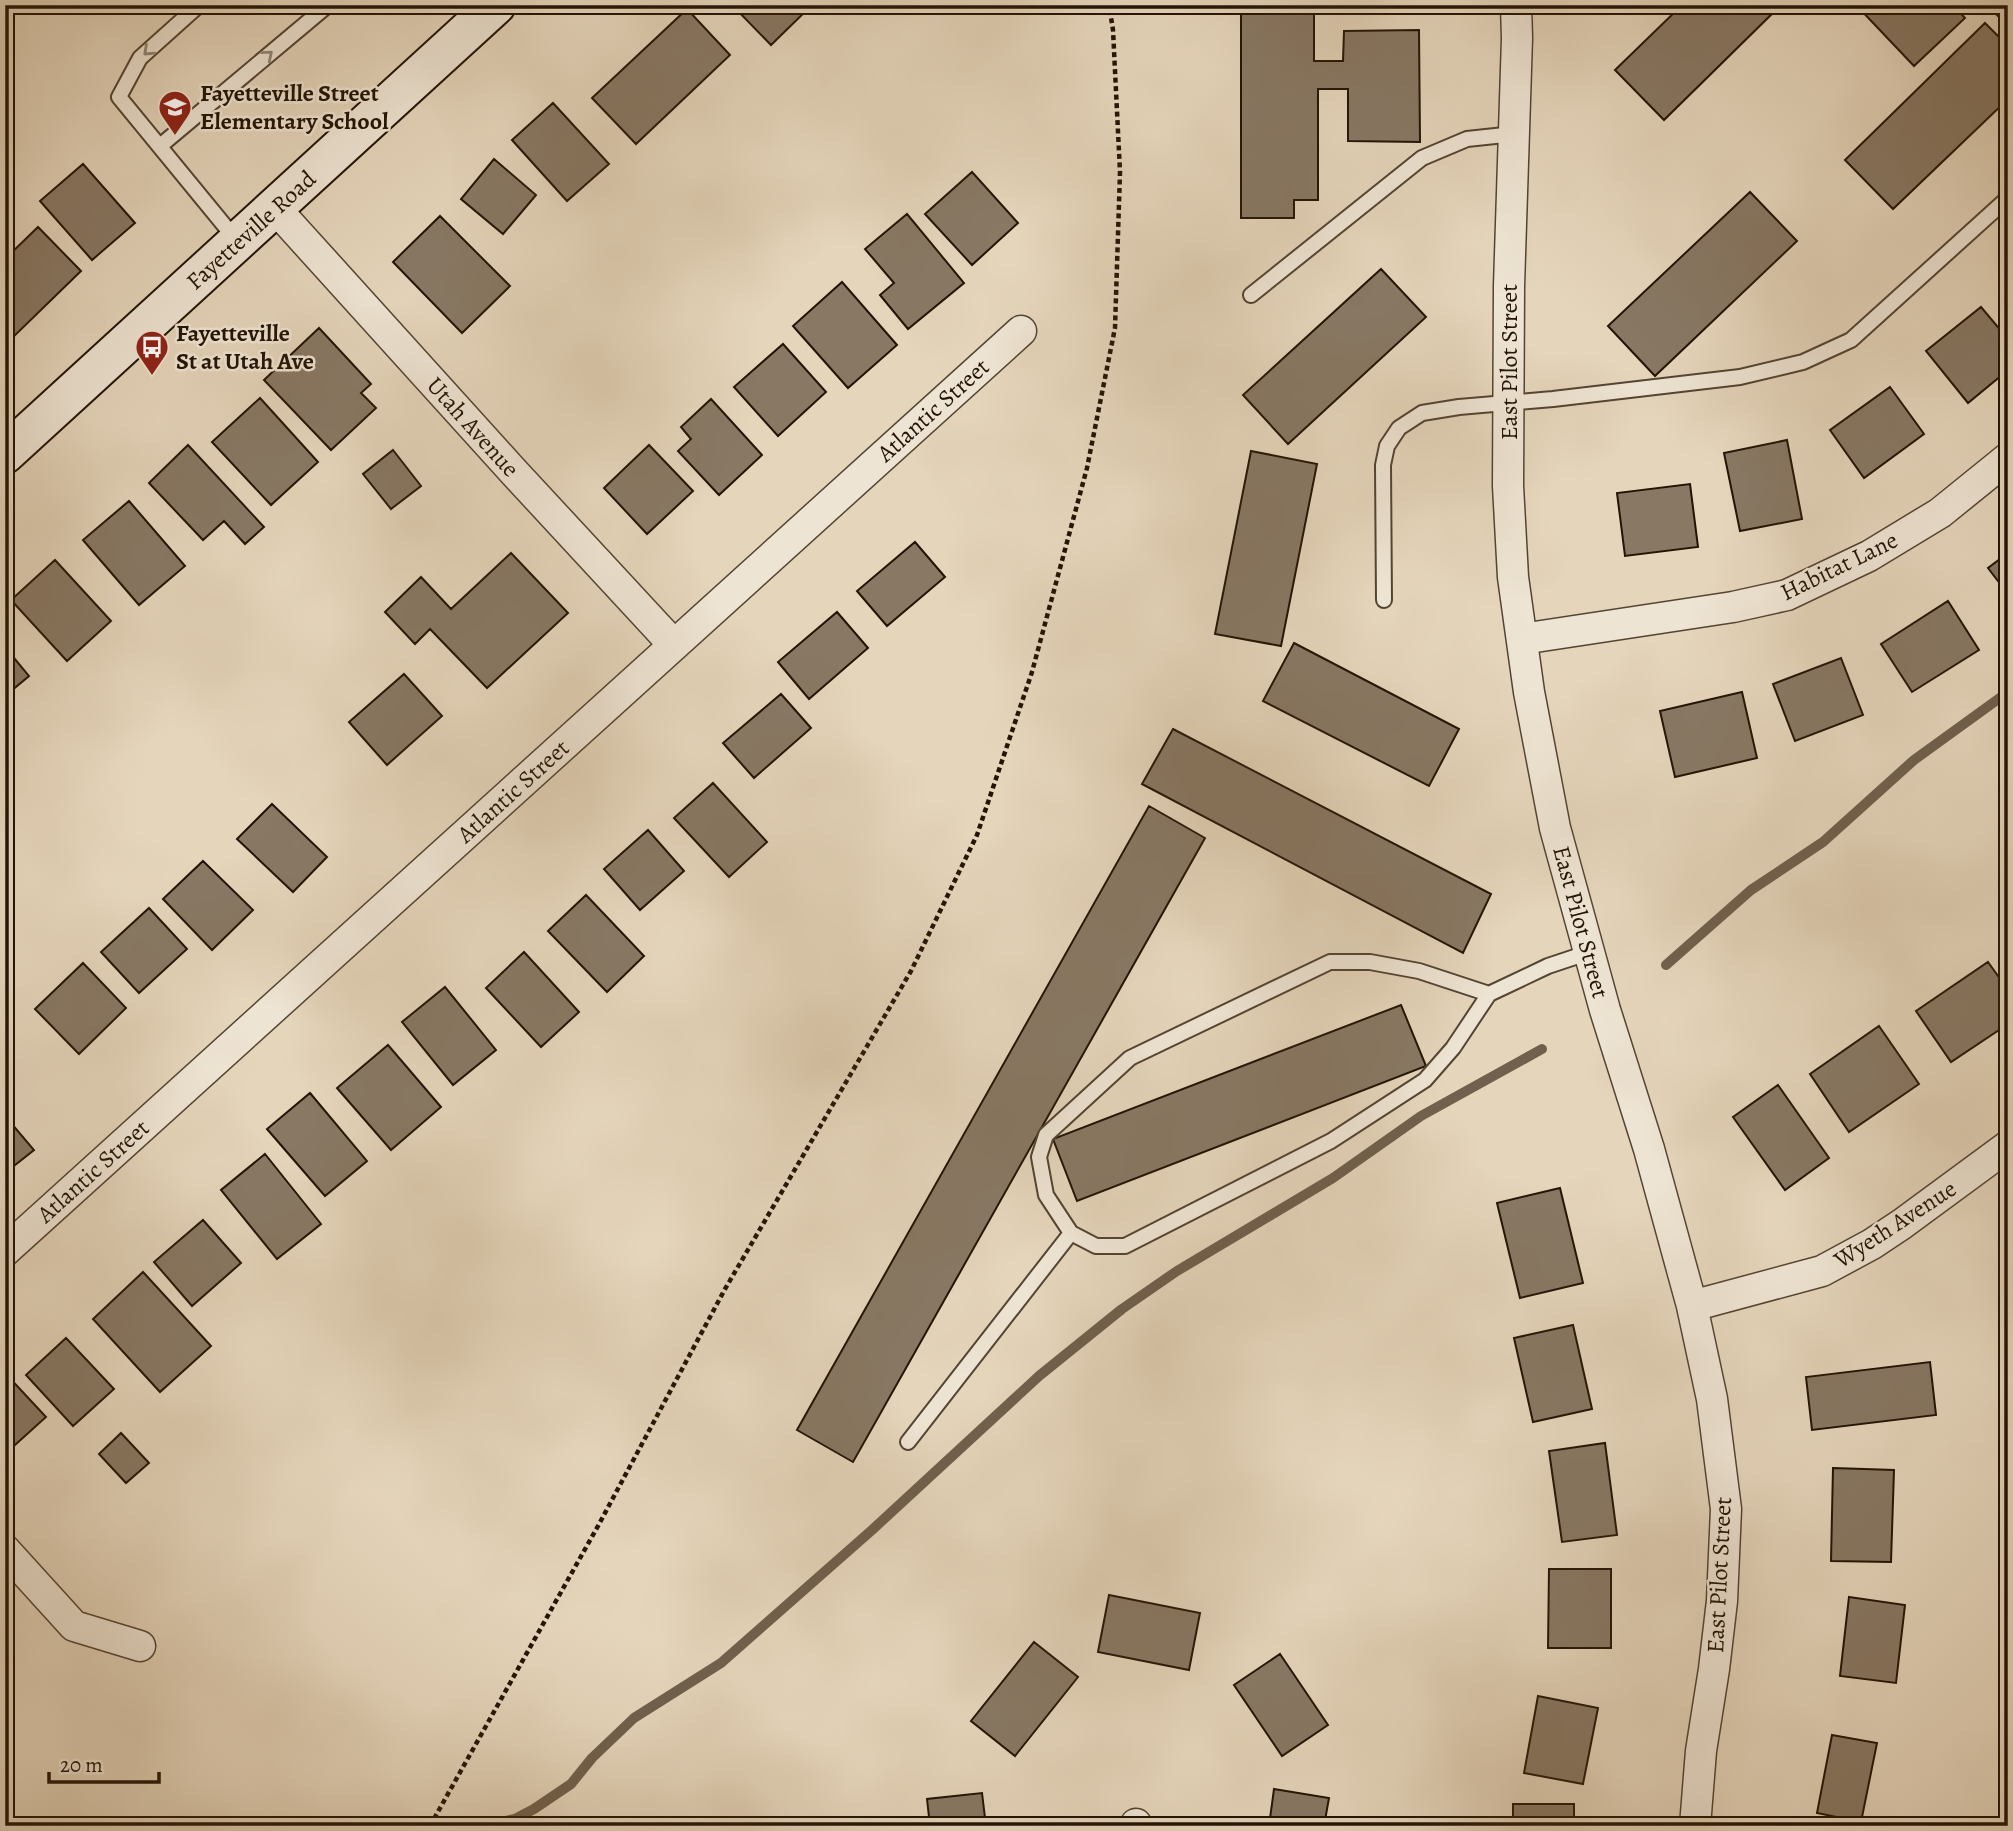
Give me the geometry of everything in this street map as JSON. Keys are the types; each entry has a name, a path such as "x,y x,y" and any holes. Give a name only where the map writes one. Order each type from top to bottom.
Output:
{"main road":[{"name":"Fayetteville Road","path":"5,454 496,5"}],"street":[{"name":"East Pilot Street","path":"1516,5 1509,286 1508,486 1513,577 1529,692 1555,828 1692,1306 1712,1399 1726,1509 1722,1601 1701,1751 1695,1826"},
{"name":"Utah Avenue","path":"275,208 674,645"},
{"name":"Atlantic Street","path":"5,1251 1021,331"},
{"name":"Habitat Lane","path":"1522,639 1733,607 1787,595 1869,556 1940,513 2008,458"},
{"name":"Wyeth Avenue","path":"1692,1306 1822,1271 1902,1224 2008,1146"},
{"path":"5,1550 74,1626 140,1646"}],"lane":[{"path":"199,5 140,58 119,97 238,242"},
{"path":"160,146 328,5"},
{"path":"1251,295 1422,158 1466,139 1514,134"},
{"path":"1384,600 1383,465 1387,446 1399,428 1422,413 1740,377 1803,362 1851,340 2008,198"},
{"path":"1489,994 1419,971 1370,962 1330,962 1130,1058 1046,1135 1039,1157 1046,1195 1071,1233 1096,1246 1125,1246 1331,1141 1425,1080 1453,1048 1489,994 1548,966 1590,953"},
{"path":"908,1442 1071,1233"}],"path":[{"path":"430,1826 598,1526 726,1289 911,971 977,835 1032,672 1087,468 1115,328 1120,172 1110,5"}],"building":[{"path":"732,5 812,5 771,45"},
{"path":"1241,5 1314,5 1314,61 1343,61 1344,31 1419,30 1420,142 1348,141 1348,89 1318,89 1318,200 1294,200 1294,218 1241,218"},
{"path":"1682,5 1781,5 1664,120 1615,70"},
{"path":"1856,5 1953,5 1965,18 1914,66"},
{"path":"1987,5 2008,5 2008,26"},
{"path":"687,9 730,55 636,144 592,98"},
{"path":"1985,23 2008,46 2008,99 1893,209 1845,160"},
{"path":"553,103 609,164 567,201 512,140"},
{"path":"494,159 536,195 503,234 461,199"},
{"path":"83,164 135,223 92,260 40,201"},
{"path":"972,172 1018,223 972,265 925,214"},
{"path":"1750,192 1797,241 1655,376 1608,326"},
{"path":"907,214 964,283 908,329 880,295 894,283 865,249"},
{"path":"440,216 510,286 462,333 393,262"},
{"path":"38,227 81,271 5,345 5,259"},
{"path":"1381,269 1426,317 1288,444 1243,395"},
{"path":"842,282 897,345 848,388 793,326"},
{"path":"1981,307 2008,339 2008,370 1968,403 1926,351"},
{"path":"319,328 371,384 361,393 376,408 331,450 264,380"},
{"path":"783,344 826,392 778,436 734,387"},
{"path":"1890,387 1924,434 1864,478 1830,430"},
{"path":"260,398 318,462 271,505 212,442"},
{"path":"711,399 762,455 719,495 678,451 691,439 681,427"},
{"path":"1787,440 1802,519 1740,531 1724,453"},
{"path":"188,445 264,527 245,544 224,521 203,540 149,483"},
{"path":"649,445 693,491 647,534 604,488"},
{"path":"393,450 421,486 391,509 363,474"},
{"path":"1251,451 1317,464 1281,646 1215,634"},
{"path":"1690,484 1698,547 1625,556 1617,493"},
{"path":"129,501 185,566 139,605 83,540"},
{"path":"915,542 945,577 887,626 857,591"},
{"path":"511,553 568,613 487,688 430,629 415,644 385,612 421,577 451,609"},
{"path":"2008,553 2008,594 1988,568"},
{"path":"55,560 111,621 67,661 11,600"},
{"path":"1948,601 1979,650 1912,692 1881,644"},
{"path":"837,612 868,648 809,699 778,662"},
{"path":"1294,643 1459,729 1429,786 1263,701"},
{"path":"5,647 29,676 5,696"},
{"path":"1841,658 1863,715 1795,741 1773,684"},
{"path":"404,674 442,716 387,765 349,722"},
{"path":"1742,692 1757,758 1675,777 1660,711"},
{"path":"781,694 811,728 754,778 723,743"},
{"path":"1173,729 1491,894 1463,953 1142,784"},
{"path":"713,783 767,842 729,877 674,818"},
{"path":"272,804 327,857 293,892 237,839"},
{"path":"1149,806 1205,838 853,1462 797,1430"},
{"path":"648,830 684,871 640,910 604,869"},
{"path":"203,861 253,910 212,950 163,899"},
{"path":"586,895 644,956 607,992 548,931"},
{"path":"149,908 187,949 139,993 101,952"},
{"path":"524,952 579,1012 541,1047 486,988"},
{"path":"1988,962 2008,990 2008,1024 1951,1062 1916,1011"},
{"path":"83,963 126,1008 79,1054 35,1009"},
{"path":"445,987 496,1050 453,1085 402,1022"},
{"path":"1401,1005 1426,1066 1077,1201 1053,1139"},
{"path":"1879,1026 1919,1084 1849,1132 1810,1074"},
{"path":"388,1045 441,1107 391,1150 337,1088"},
{"path":"1778,1085 1829,1158 1785,1190 1733,1117"},
{"path":"310,1093 367,1161 325,1196 267,1129"},
{"path":"5,1116 34,1150 5,1173"},
{"path":"265,1154 321,1224 277,1259 221,1190"},
{"path":"1560,1188 1583,1283 1520,1298 1497,1203"},
{"path":"203,1220 241,1263 192,1306 154,1262"},
{"path":"143,1272 211,1346 160,1392 93,1319"},
{"path":"1573,1325 1592,1409 1533,1422 1514,1338"},
{"path":"66,1338 114,1389 73,1426 26,1375"},
{"path":"1930,1362 1936,1415 1812,1430 1806,1377"},
{"path":"5,1373 46,1417 5,1454"},
{"path":"121,1433 149,1463 126,1483 99,1454"},
{"path":"1605,1443 1617,1535 1562,1542 1549,1451"},
{"path":"1833,1468 1894,1470 1891,1562 1831,1561"},
{"path":"1549,1569 1611,1569 1611,1648 1548,1648"},
{"path":"1109,1595 1200,1613 1189,1670 1098,1652"},
{"path":"1849,1597 1905,1605 1896,1683 1840,1676"},
{"path":"1034,1642 1078,1677 1015,1756 971,1721"},
{"path":"1280,1654 1328,1725 1282,1756 1234,1685"},
{"path":"1538,1696 1598,1708 1583,1784 1524,1773"},
{"path":"1832,1735 1877,1743 1861,1822 1817,1813"},
{"path":"1274,1789 1329,1798 1324,1826 1269,1826"},
{"path":"982,1793 986,1826 930,1826 927,1799"},
{"path":"1513,1804 1574,1804 1574,1826 1513,1826"}],"waterway":[{"path":"1666,965 1751,890 1823,842 1914,760 2008,692"},
{"path":"337,1826 442,1822 490,1824 515,1819 534,1809 571,1784 592,1758 634,1718 721,1663 872,1530 1039,1376 1122,1309 1177,1271 1333,1178 1421,1116 1542,1049"}],"place":[{"name":"Fayetteville Street Elementary School","path":"175,137"},
{"name":"Fayetteville St at Utah Ave","path":"152,377"}]}
